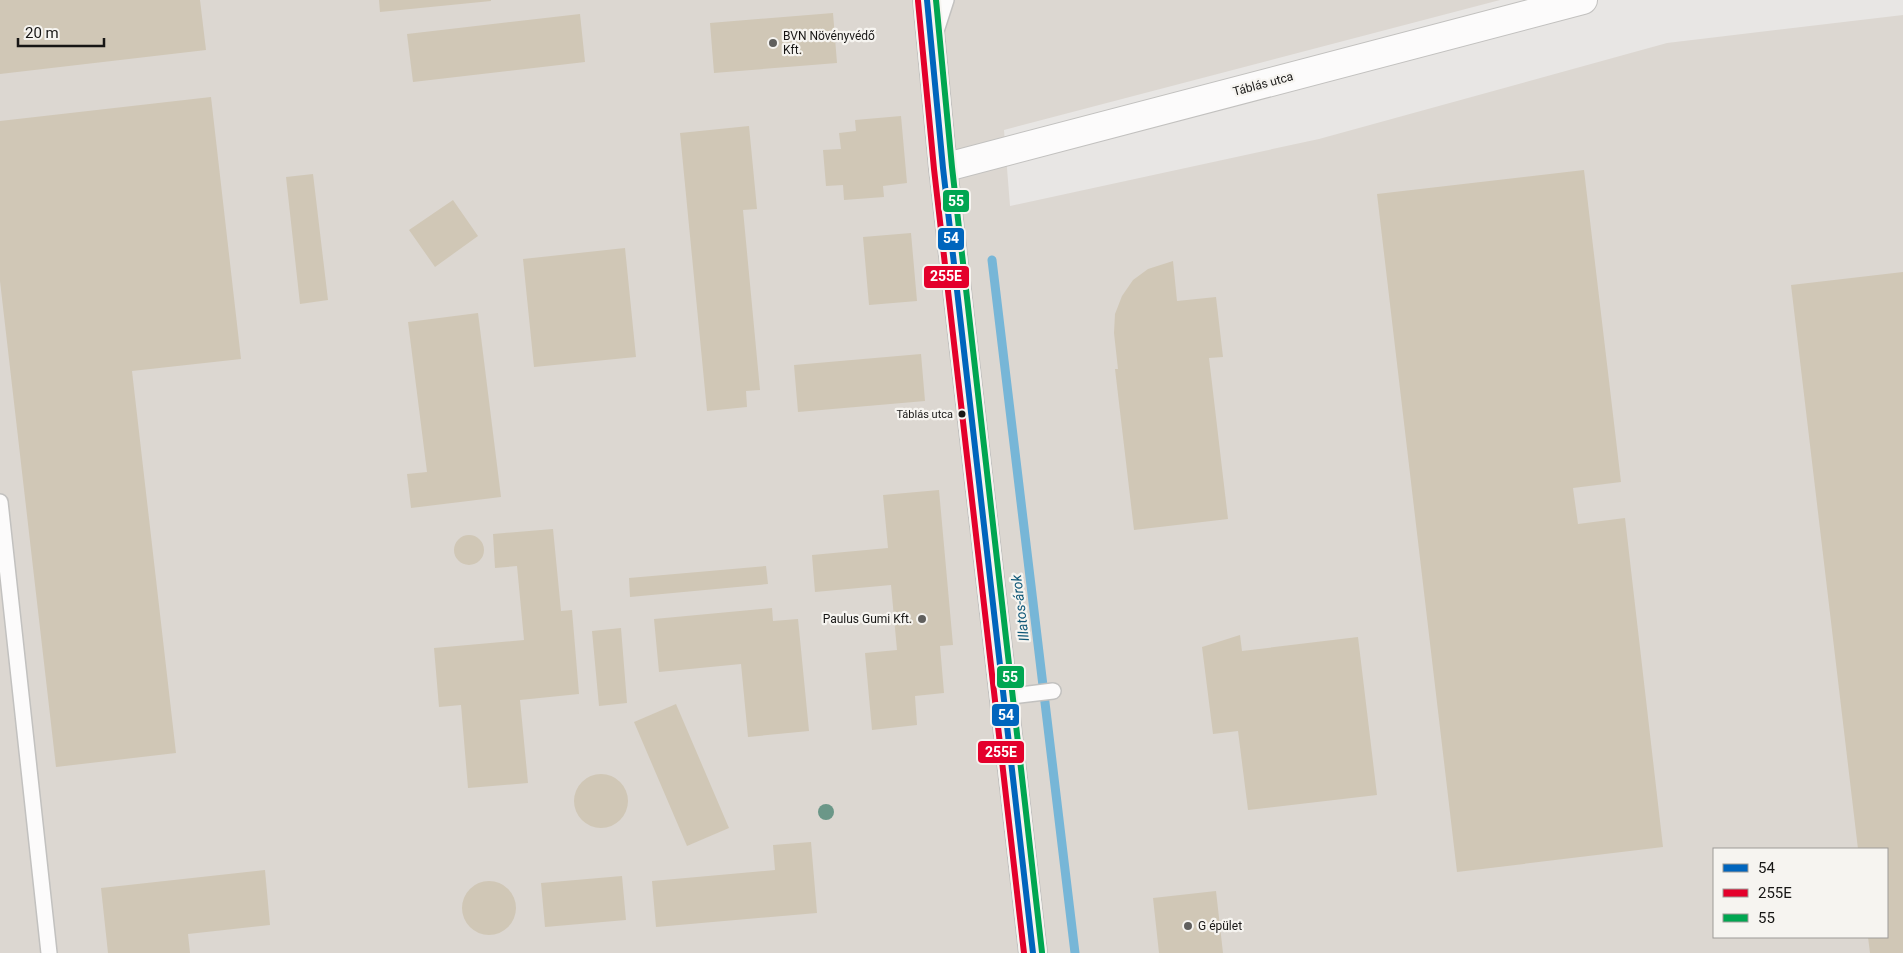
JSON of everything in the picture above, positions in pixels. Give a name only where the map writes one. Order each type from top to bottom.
[{"type":"street","points":[[927,0],[943,168],[1033,953]]},
{"type":"street","name":"Táblás utca","points":[[943,168],[1583,0]]},
{"type":"lane","points":[[932,47],[946,0]]},
{"type":"lane","points":[[0,502],[49,953]]},
{"type":"lane","points":[[1003,697],[1054,691]]},
{"type":"shaded area","points":[[0,0],[1500,0],[1004,130],[1010,206],[1319,139],[1667,43],[1903,15],[1903,953],[0,953]]},
{"type":"building","points":[[0,0],[200,0],[206,50],[0,74]]},
{"type":"building","points":[[379,0],[491,0],[491,1],[380,12]]},
{"type":"building","name":"BVN Növényvédő Kft.","points":[[833,13],[837,63],[714,73],[710,23]]},
{"type":"building","points":[[580,14],[585,62],[413,82],[407,34]]},
{"type":"building","points":[[211,97],[241,359],[132,371],[176,753],[56,767],[0,281],[0,121]]},
{"type":"building","points":[[901,116],[907,183],[883,186],[884,197],[844,200],[843,185],[826,186],[823,150],[841,149],[839,133],[856,131],[855,120]]},
{"type":"building","points":[[749,126],[757,209],[743,210],[760,390],[746,391],[747,407],[707,411],[680,133]]},
{"type":"building","points":[[1584,170],[1621,482],[1573,488],[1578,524],[1625,518],[1663,847],[1457,872],[1377,194]]},
{"type":"building","points":[[313,174],[328,300],[300,304],[286,177]]},
{"type":"building","points":[[453,200],[478,236],[435,267],[409,230]]},
{"type":"building","points":[[911,233],[917,301],[869,305],[863,237]]},
{"type":"building","points":[[625,248],[636,357],[534,367],[523,259]]},
{"type":"building","points":[[1173,261],[1177,301],[1216,297],[1223,357],[1209,358],[1228,519],[1134,530],[1115,369],[1118,369],[1114,333],[1115,314],[1122,296],[1133,280],[1148,269]]},
{"type":"building","points":[[1903,272],[1903,953],[1870,953],[1868,938],[1888,938],[1888,848],[1858,848],[1791,285]]},
{"type":"building","points":[[478,313],[501,497],[411,508],[407,474],[427,472],[408,322]]},
{"type":"building","points":[[921,354],[925,401],[798,412],[794,365]]},
{"type":"building","name":"Paulus Gumi Kft.","points":[[939,490],[953,645],[940,646],[944,693],[915,696],[917,725],[872,730],[865,653],[897,650],[891,585],[815,592],[812,555],[888,548],[883,495]]},
{"type":"building","points":[[553,529],[561,611],[572,610],[579,694],[520,700],[528,783],[468,788],[461,705],[439,707],[434,648],[524,640],[517,566],[495,568],[493,534]]},
{"type":"building","points":[[469,535],[475,536],[483,544],[483,556],[475,564],[469,565],[463,564],[455,556],[454,550],[455,544],[463,536]]},
{"type":"building","points":[[766,566],[768,584],[630,597],[629,578]]},
{"type":"building","points":[[772,608],[773,621],[798,619],[809,731],[748,737],[741,664],[659,672],[654,619]]},
{"type":"building","points":[[621,628],[627,703],[599,706],[592,631]]},
{"type":"building","points":[[1240,635],[1242,651],[1358,637],[1377,795],[1248,810],[1238,731],[1213,734],[1202,647]]},
{"type":"building","points":[[676,704],[729,828],[687,846],[634,722]]},
{"type":"building","points":[[596,774],[606,774],[616,778],[624,786],[628,801],[624,816],[616,824],[606,828],[596,828],[586,824],[578,816],[574,806],[574,796],[578,786],[586,778]]},
{"type":"building","points":[[811,842],[817,913],[656,927],[652,881],[775,870],[773,845]]},
{"type":"building","points":[[265,870],[270,925],[188,934],[190,953],[108,953],[101,888]]},
{"type":"building","points":[[622,876],[626,920],[545,927],[541,883]]},
{"type":"building","points":[[484,881],[494,881],[504,885],[512,893],[516,908],[512,923],[504,931],[494,935],[484,935],[474,931],[466,923],[462,913],[462,903],[466,893],[474,885]]},
{"type":"building","name":"G épület","points":[[1216,891],[1223,953],[1159,953],[1153,898]]},
{"type":"waterway","name":"Illatos-árok","points":[[992,260],[1075,953]]},
{"type":"transit line","name":"54","points":[[927,0],[943,168],[1033,953]]},
{"type":"transit line","name":"55","points":[[936,0],[952,167],[1042,952]]},
{"type":"transit line","name":"255E","points":[[918,1],[934,169],[1024,953]]},
{"type":"place","name":"BVN Növényvédő Kft.","points":[[773,43]]},
{"type":"place","name":"Táblás utca","points":[[962,414]]},
{"type":"place","name":"Paulus Gumi Kft.","points":[[922,619]]},
{"type":"place","name":"G épület","points":[[1188,926]]}]
